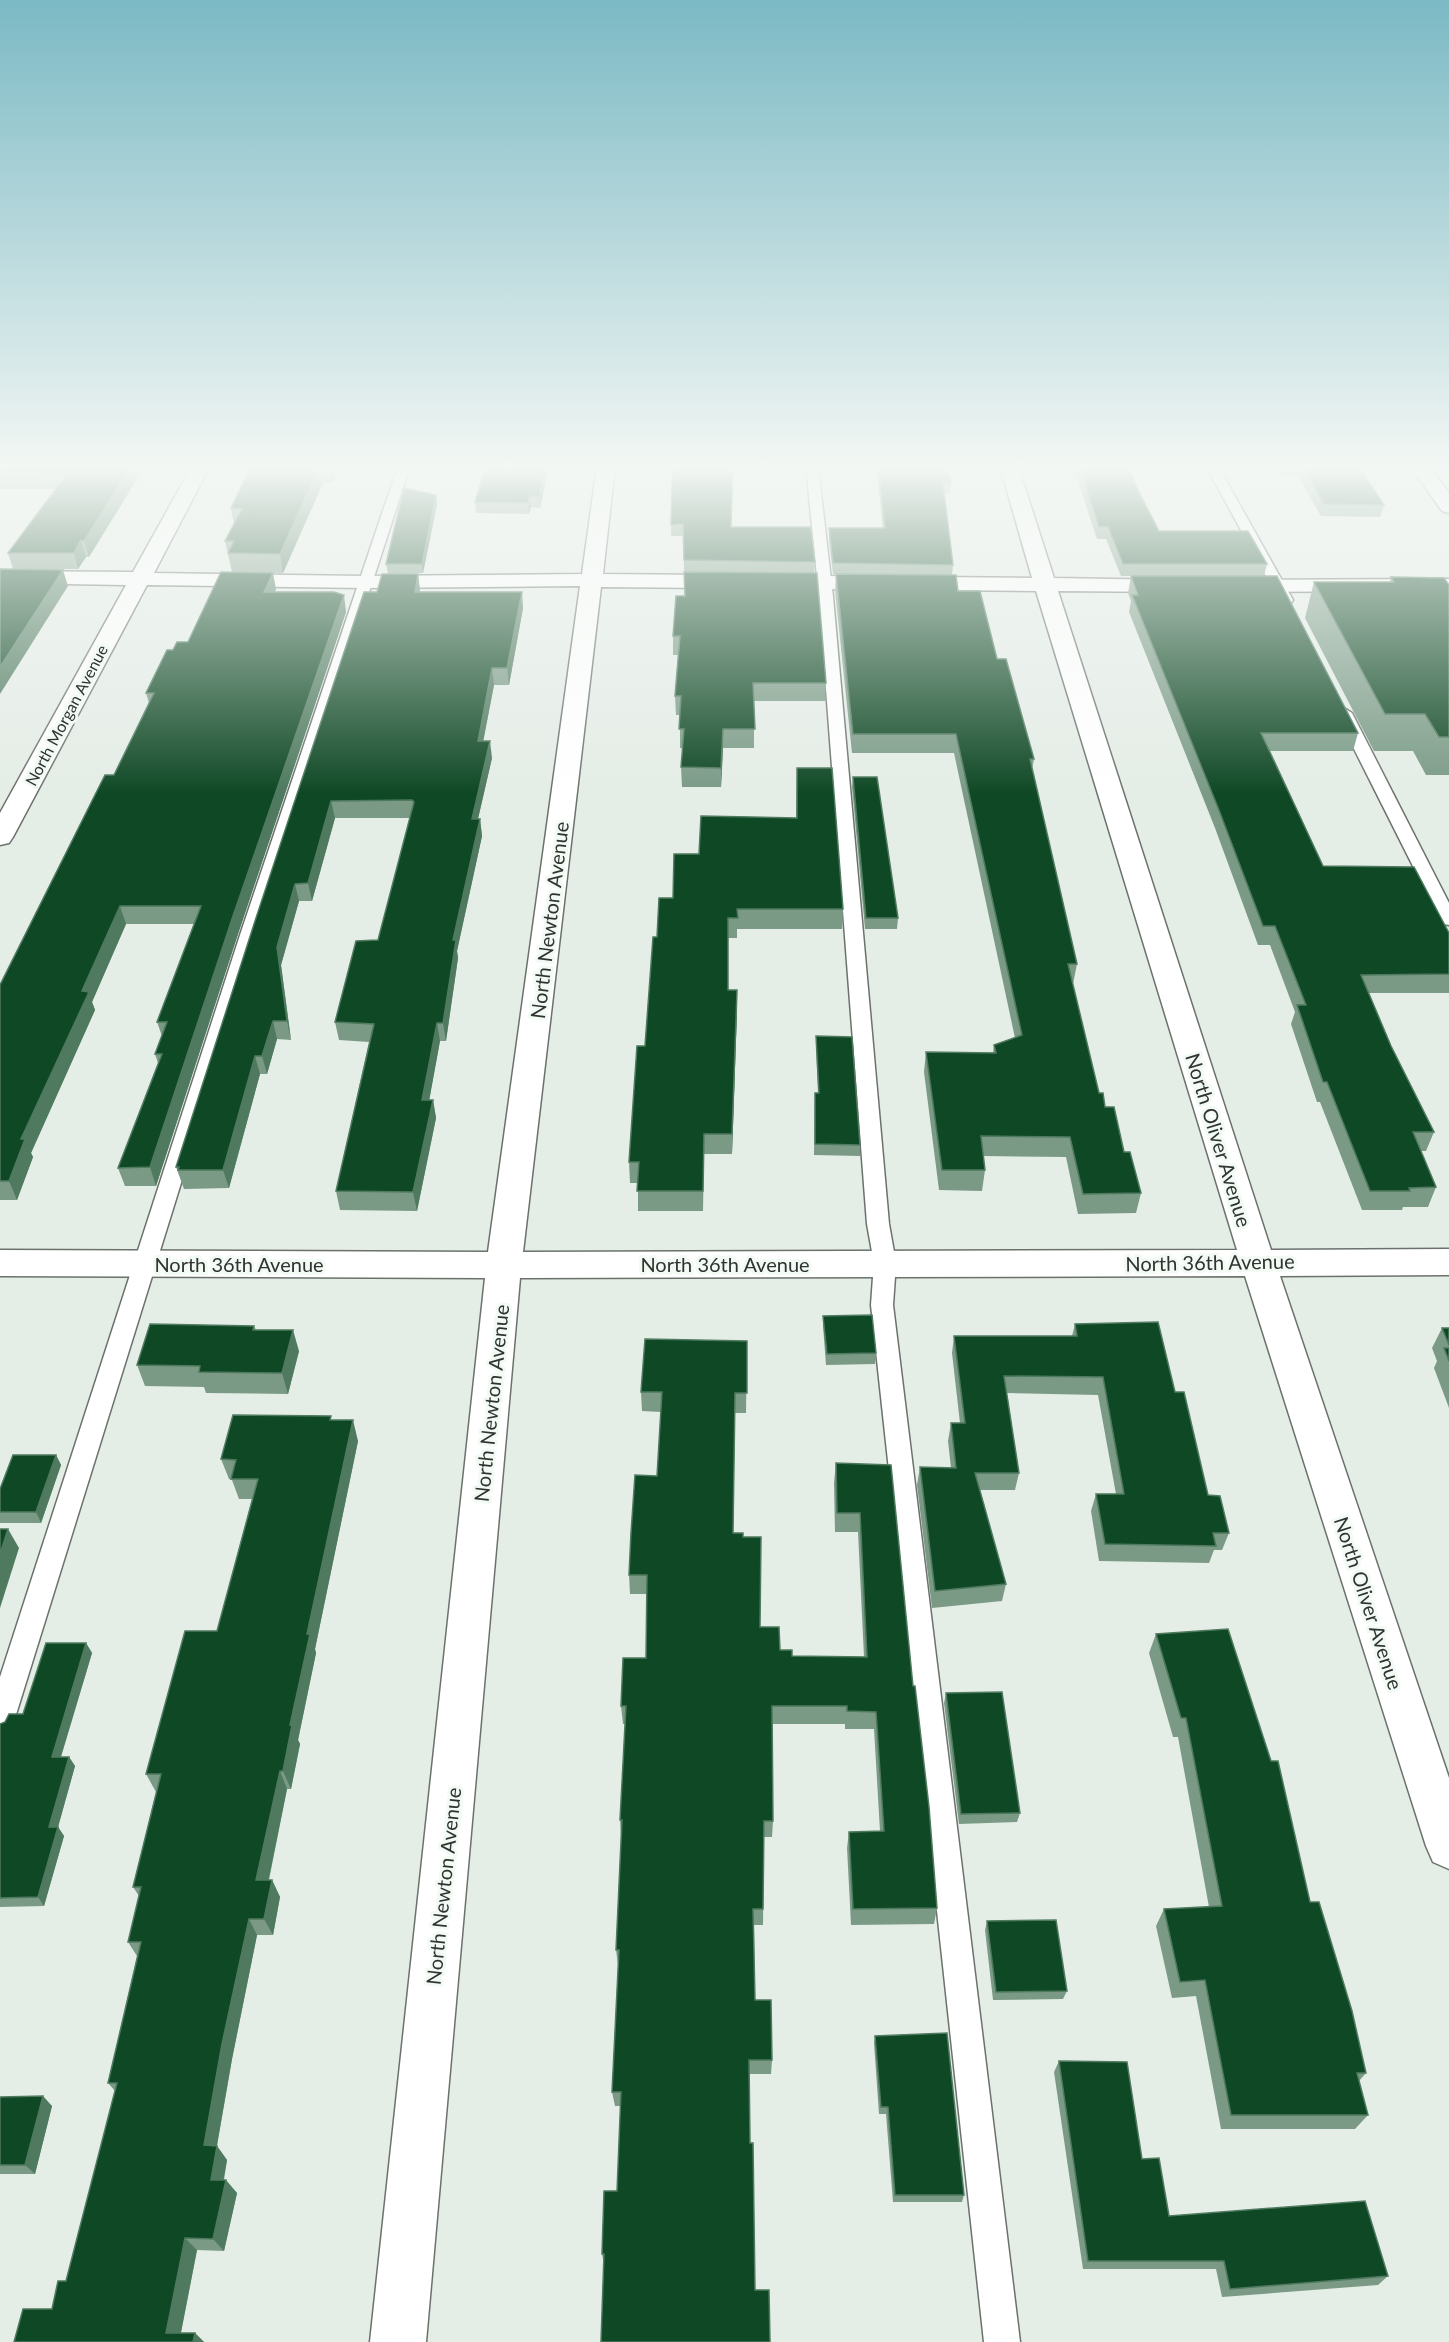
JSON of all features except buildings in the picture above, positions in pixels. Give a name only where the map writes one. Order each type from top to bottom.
[{"type":"street","name":"North Morgan Avenue","points":[[0,837],[141,575]]},
{"type":"street","name":"North Newton Avenue","points":[[399,2342],[504,1265],[593,575]]},
{"type":"street","name":"North Oliver Avenue","points":[[1041,575],[1258,1264],[1449,1846]]},
{"type":"street","points":[[0,578],[1195,586]]},
{"type":"street","points":[[1219,586],[1449,585]]},
{"type":"street","name":"North 36th Avenue","points":[[0,1263],[504,1265],[1449,1262]]},
{"type":"lane","points":[[0,1721],[144,1264],[367,575]]},
{"type":"lane","points":[[824,575],[877,1212],[885,1263],[882,1305],[1002,2342]]},
{"type":"lane","points":[[1272,575],[1292,612]]},
{"type":"lane","points":[[1335,697],[1449,920]]}]
